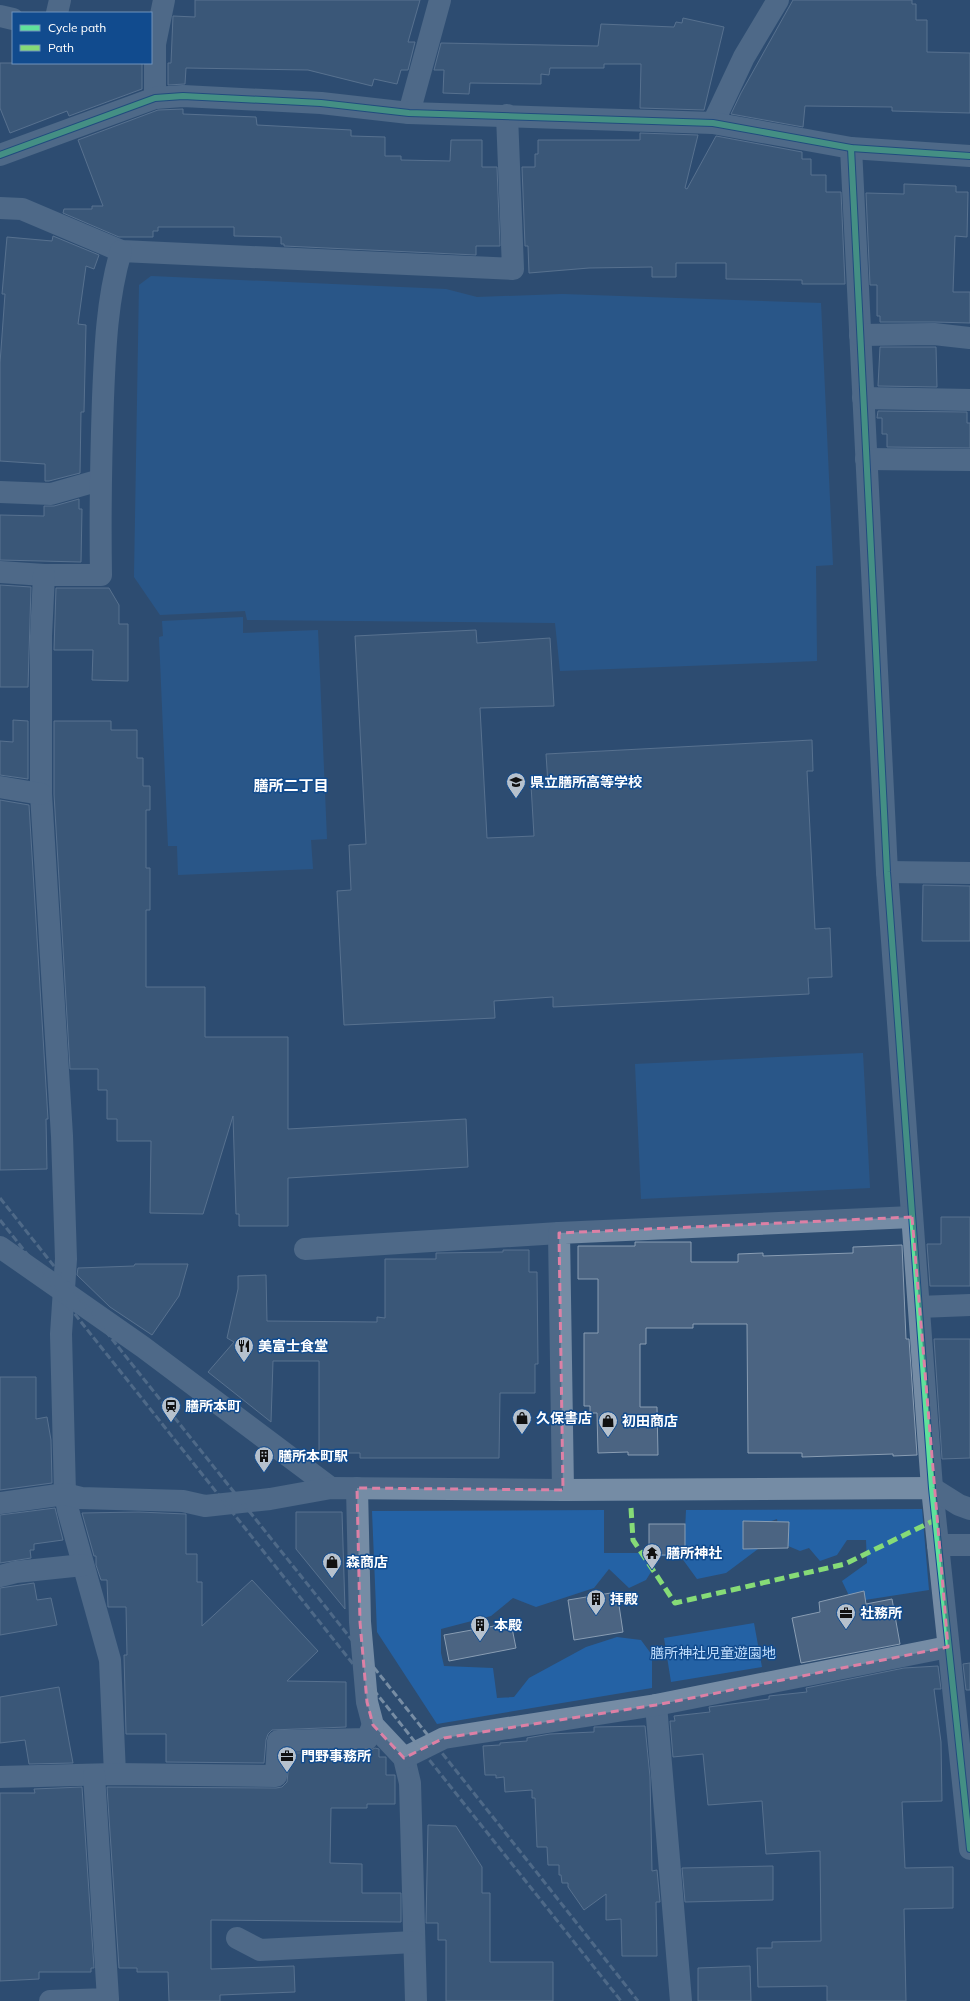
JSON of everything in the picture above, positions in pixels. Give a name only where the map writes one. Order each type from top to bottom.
[{"type":"street","points":[[57,12],[60,0]]},
{"type":"street","points":[[155,98],[153,44],[164,0]]},
{"type":"street","points":[[409,113],[440,0]]},
{"type":"street","points":[[713,123],[744,57],[778,0]]},
{"type":"street","points":[[0,16],[12,18]]},
{"type":"street","points":[[0,155],[155,98],[183,96],[321,102],[409,113],[507,115],[713,123],[851,148],[970,156]]},
{"type":"street","points":[[0,208],[22,209],[121,251],[513,270],[507,115]]},
{"type":"street","points":[[851,148],[887,872],[932,1488],[970,1848]]},
{"type":"street","points":[[0,572],[44,575],[101,575],[100,480],[105,353],[114,275],[121,251]]},
{"type":"street","points":[[860,335],[934,334],[970,338]]},
{"type":"street","points":[[863,398],[970,400]]},
{"type":"street","points":[[866,459],[970,460]]},
{"type":"street","points":[[0,492],[52,494],[100,480]]},
{"type":"street","points":[[44,575],[41,636],[41,794],[62,1136],[66,1258],[61,1334],[65,1494],[68,1510],[110,1660],[105,1774],[108,1999],[50,2001]]},
{"type":"street","points":[[0,787],[41,794]]},
{"type":"street","points":[[887,872],[970,873]]},
{"type":"street","points":[[305,1249],[558,1233],[912,1216]]},
{"type":"street","points":[[558,1233],[563,1490]]},
{"type":"street","points":[[0,1247],[143,1347],[331,1488]]},
{"type":"street","points":[[919,1307],[970,1306]]},
{"type":"street","points":[[0,1503],[65,1494],[82,1498],[184,1501],[205,1506],[270,1499],[331,1488],[563,1490],[932,1488],[970,1510]]},
{"type":"street","points":[[357,1488],[360,1622],[367,1702],[373,1726],[404,1758],[410,1783],[416,2001]]},
{"type":"street","points":[[938,1545],[970,1545]]},
{"type":"street","points":[[0,1576],[16,1572],[83,1565]]},
{"type":"street","points":[[404,1758],[444,1738],[656,1705],[948,1647]]},
{"type":"street","points":[[656,1705],[681,2001]]},
{"type":"street","points":[[0,1777],[105,1774],[276,1776],[278,1741],[367,1739],[373,1726]]},
{"type":"street","points":[[237,1938],[260,1950],[414,1942]]},
{"type":"highlighted area","points":[[912,1217],[948,1647],[656,1705],[444,1738],[404,1758],[373,1725],[367,1702],[360,1622],[357,1488],[563,1490],[559,1233]]},
{"type":"green space","points":[[151,276],[446,289],[477,297],[562,294],[821,303],[833,565],[816,566],[817,661],[560,671],[555,623],[247,620],[245,611],[160,615],[134,577],[139,285]]},
{"type":"green space","points":[[243,617],[243,633],[318,630],[327,839],[311,840],[313,869],[178,875],[177,846],[168,846],[159,637],[163,636],[162,621]]},
{"type":"green space","points":[[863,1053],[870,1188],[641,1199],[635,1064]]},
{"type":"green space","points":[[922,1509],[929,1590],[852,1602],[842,1581],[867,1563],[866,1540],[847,1540],[837,1555],[820,1561],[809,1548],[800,1551],[781,1543],[777,1519],[758,1526],[762,1546],[726,1573],[697,1579],[681,1557],[661,1556],[646,1580],[629,1588],[609,1569],[594,1588],[536,1607],[513,1598],[491,1616],[441,1629],[441,1653],[444,1666],[493,1668],[497,1698],[514,1697],[529,1678],[586,1647],[617,1637],[641,1640],[652,1655],[652,1688],[437,1724],[377,1632],[372,1511],[604,1510],[604,1553],[684,1553],[686,1510]]},
{"type":"green space","name":"膳所神社児童遊園地","points":[[754,1623],[762,1667],[671,1682],[664,1638]]},
{"type":"building","points":[[195,0],[420,0],[408,42],[415,42],[408,70],[401,70],[397,84],[374,79],[372,86],[308,70],[186,68],[185,84],[168,85],[168,63],[171,63],[173,16],[195,17]]},
{"type":"building","points":[[793,0],[912,0],[912,4],[916,4],[916,20],[927,20],[927,52],[970,53],[970,113],[892,111],[892,107],[805,106],[803,127],[731,114],[741,93]]},
{"type":"building","points":[[683,18],[724,27],[704,110],[640,108],[641,64],[604,64],[604,68],[550,68],[549,75],[541,74],[541,84],[470,83],[469,94],[443,93],[444,70],[434,70],[441,43],[598,46],[601,24],[674,27],[676,22],[682,23]]},
{"type":"building","points":[[0,63],[142,64],[142,89],[69,116],[67,111],[10,133],[0,108]]},
{"type":"building","points":[[183,109],[183,114],[256,117],[257,125],[351,130],[351,136],[385,137],[385,156],[401,156],[401,160],[450,161],[451,140],[482,140],[482,167],[497,167],[500,246],[476,246],[476,255],[284,246],[284,244],[281,244],[281,237],[234,236],[234,227],[158,227],[158,231],[153,231],[153,237],[119,237],[63,213],[64,209],[92,209],[92,206],[103,206],[78,140],[158,110]]},
{"type":"building","points":[[640,133],[698,135],[685,188],[687,189],[716,136],[802,152],[802,159],[811,159],[811,175],[826,175],[826,192],[841,192],[845,284],[802,284],[802,280],[726,279],[726,263],[676,263],[676,277],[652,277],[652,267],[589,268],[529,273],[528,246],[525,246],[522,167],[535,167],[535,154],[538,154],[538,140],[640,140]]},
{"type":"building","points":[[904,184],[956,186],[956,192],[968,192],[967,237],[955,236],[953,292],[970,292],[970,323],[880,322],[880,316],[877,316],[877,285],[870,285],[866,193],[904,194]]},
{"type":"building","points":[[53,236],[99,255],[94,269],[86,266],[78,324],[86,325],[84,412],[81,412],[80,473],[45,481],[45,464],[0,461],[0,363],[5,294],[2,294],[7,237],[52,241]]},
{"type":"building","points":[[880,347],[936,347],[937,387],[878,386]]},
{"type":"building","points":[[878,411],[967,412],[967,423],[970,423],[970,448],[887,447],[887,434],[882,434],[882,418],[877,418]]},
{"type":"building","points":[[79,499],[79,509],[82,509],[81,562],[0,560],[0,515],[44,516],[44,506],[54,506]]},
{"type":"building","points":[[0,585],[31,587],[28,687],[0,687]]},
{"type":"building","points":[[56,588],[109,588],[119,605],[119,624],[128,624],[128,681],[92,680],[93,650],[54,650]]},
{"type":"building","points":[[476,630],[477,643],[550,638],[554,706],[480,708],[487,838],[534,836],[531,785],[548,784],[546,754],[812,740],[813,771],[807,771],[815,929],[830,928],[832,977],[808,978],[809,994],[553,1007],[553,997],[494,1001],[495,1018],[344,1025],[337,891],[351,890],[349,845],[366,844],[355,636]]},
{"type":"building","points":[[13,720],[28,721],[28,779],[0,775],[0,741],[13,742]]},
{"type":"building","points":[[54,721],[111,721],[111,730],[137,730],[137,758],[143,758],[143,786],[150,786],[150,810],[146,810],[146,868],[150,868],[150,910],[146,910],[146,987],[205,987],[205,1037],[288,1037],[288,1129],[466,1119],[468,1167],[288,1178],[288,1226],[239,1226],[239,1214],[236,1214],[233,1116],[203,1214],[150,1213],[151,1141],[117,1141],[117,1119],[107,1119],[107,1090],[98,1090],[98,1069],[70,1069],[54,794]]},
{"type":"building","points":[[0,800],[29,805],[48,1119],[46,1119],[47,1169],[0,1170]]},
{"type":"building","points":[[923,885],[970,886],[970,941],[922,941]]},
{"type":"building","points":[[941,1217],[970,1217],[970,1286],[930,1286],[927,1244],[941,1244]]},
{"type":"building","points":[[635,1242],[691,1242],[691,1262],[738,1262],[738,1254],[763,1253],[763,1256],[853,1253],[853,1247],[902,1245],[906,1339],[909,1339],[917,1455],[893,1456],[893,1454],[802,1457],[802,1453],[748,1453],[747,1324],[693,1324],[693,1328],[646,1328],[646,1344],[640,1344],[640,1407],[657,1407],[658,1455],[628,1455],[628,1452],[598,1453],[597,1413],[590,1413],[590,1406],[584,1406],[584,1333],[598,1333],[598,1279],[578,1279],[578,1246],[635,1246]]},
{"type":"building","points":[[503,1250],[529,1250],[529,1272],[537,1272],[538,1364],[535,1364],[535,1393],[500,1393],[499,1458],[360,1458],[360,1453],[319,1453],[319,1361],[273,1361],[271,1422],[208,1372],[234,1342],[227,1338],[238,1289],[238,1276],[266,1275],[267,1321],[377,1322],[377,1317],[385,1318],[385,1259],[436,1259],[436,1253],[503,1252]]},
{"type":"building","points":[[135,1264],[188,1264],[179,1296],[152,1335],[110,1307],[77,1275],[78,1268],[134,1266]]},
{"type":"building","points":[[934,1339],[970,1339],[970,1458],[942,1459]]},
{"type":"building","points":[[0,1377],[36,1377],[36,1419],[47,1417],[51,1440],[52,1483],[0,1490]]},
{"type":"building","points":[[55,1508],[63,1540],[34,1544],[34,1550],[30,1550],[31,1558],[0,1563],[0,1515]]},
{"type":"building","points":[[139,1512],[186,1514],[186,1554],[197,1554],[197,1582],[202,1582],[202,1626],[252,1580],[318,1651],[287,1681],[346,1682],[346,1727],[272,1730],[268,1734],[266,1740],[264,1763],[166,1762],[166,1734],[126,1734],[124,1655],[127,1655],[126,1607],[108,1607],[107,1580],[101,1580],[96,1565],[96,1556],[94,1556],[82,1513]]},
{"type":"building","name":"森商店","points":[[296,1512],[342,1512],[345,1609],[296,1549]]},
{"type":"building","points":[[743,1521],[789,1522],[788,1548],[743,1549]]},
{"type":"building","points":[[649,1524],[685,1524],[685,1555],[649,1555]]},
{"type":"building","points":[[34,1583],[37,1600],[51,1598],[57,1625],[0,1635],[0,1588]]},
{"type":"building","name":"社務所","points":[[864,1591],[866,1604],[892,1599],[900,1644],[801,1663],[792,1618],[820,1612],[819,1602]]},
{"type":"building","name":"拝殿","points":[[617,1592],[623,1632],[574,1640],[568,1600]]},
{"type":"building","name":"本殿","points":[[511,1623],[516,1648],[449,1661],[444,1635]]},
{"type":"building","points":[[970,1663],[970,1690],[966,1690],[963,1664]]},
{"type":"building","points":[[938,1666],[941,1689],[934,1689],[941,1742],[942,1801],[902,1802],[905,1868],[953,1867],[953,1908],[904,1909],[906,2001],[827,2001],[827,1986],[758,1987],[757,1948],[772,1948],[772,1942],[821,1941],[820,1851],[766,1854],[762,1801],[708,1805],[703,1754],[673,1757],[670,1721],[675,1721],[674,1716],[710,1712],[709,1707],[769,1699],[769,1696],[807,1692],[806,1688],[904,1668]]},
{"type":"building","points":[[59,1687],[73,1763],[29,1764],[25,1740],[0,1743],[0,1697]]},
{"type":"building","points":[[645,1726],[650,1777],[652,1871],[657,1870],[660,1902],[656,1902],[657,1956],[622,1956],[621,1919],[606,1920],[606,1894],[584,1910],[568,1887],[568,1883],[562,1883],[561,1875],[559,1875],[559,1865],[548,1865],[547,1847],[537,1847],[535,1798],[532,1798],[532,1790],[505,1792],[504,1777],[496,1778],[496,1775],[485,1775],[483,1746],[527,1741],[527,1738],[550,1734],[594,1732],[594,1727]]},
{"type":"building","points":[[375,1748],[379,1749],[379,1757],[386,1757],[386,1775],[395,1775],[395,1804],[367,1804],[367,1808],[331,1808],[330,1863],[362,1864],[362,1893],[401,1893],[401,1922],[211,1920],[211,1969],[294,1966],[295,1992],[220,1995],[220,2001],[169,2001],[168,1972],[137,1972],[137,1968],[119,1968],[107,1787],[276,1788],[282,1787],[287,1782],[290,1753],[367,1752]]},
{"type":"building","points":[[82,1787],[94,1968],[91,1968],[91,1972],[39,1972],[39,1979],[0,1981],[0,1793],[35,1793],[34,1789]]},
{"type":"building","points":[[428,1825],[456,1826],[482,1867],[482,1893],[490,1893],[490,1962],[553,1962],[553,2001],[446,2001],[446,1940],[438,1940],[438,1923],[426,1923]]},
{"type":"building","points":[[773,1866],[773,1900],[685,1902],[682,1868]]},
{"type":"building","points":[[750,1966],[751,2001],[698,2001],[698,1968]]},
{"type":"railway","points":[[0,1198],[638,2001]]},
{"type":"railway","points":[[0,1220],[621,2001]]},
{"type":"marked path","points":[[631,1508],[633,1540],[675,1603],[845,1564],[935,1520]]},
{"type":"cycle path","points":[[0,155],[155,98],[183,96],[321,103],[409,113],[713,123],[851,148],[970,156]]},
{"type":"cycle path","points":[[851,148],[887,872],[932,1488],[970,1849]]},
{"type":"place","name":"県立膳所高等学校","points":[[516,799]]},
{"type":"place","name":"美富士食堂","points":[[244,1363]]},
{"type":"place","name":"膳所本町","points":[[171,1423]]},
{"type":"place","name":"久保書店","points":[[522,1435]]},
{"type":"place","name":"初田商店","points":[[608,1438]]},
{"type":"place","name":"膳所本町駅","points":[[264,1473]]},
{"type":"place","name":"膳所神社","points":[[652,1570]]},
{"type":"place","name":"森商店","points":[[332,1579]]},
{"type":"place","name":"拝殿","points":[[596,1616]]},
{"type":"place","name":"社務所","points":[[846,1630]]},
{"type":"place","name":"本殿","points":[[480,1642]]},
{"type":"place","name":"門野事務所","points":[[287,1773]]},
{"type":"district","name":"膳所二丁目","points":[[291,786]]}]
